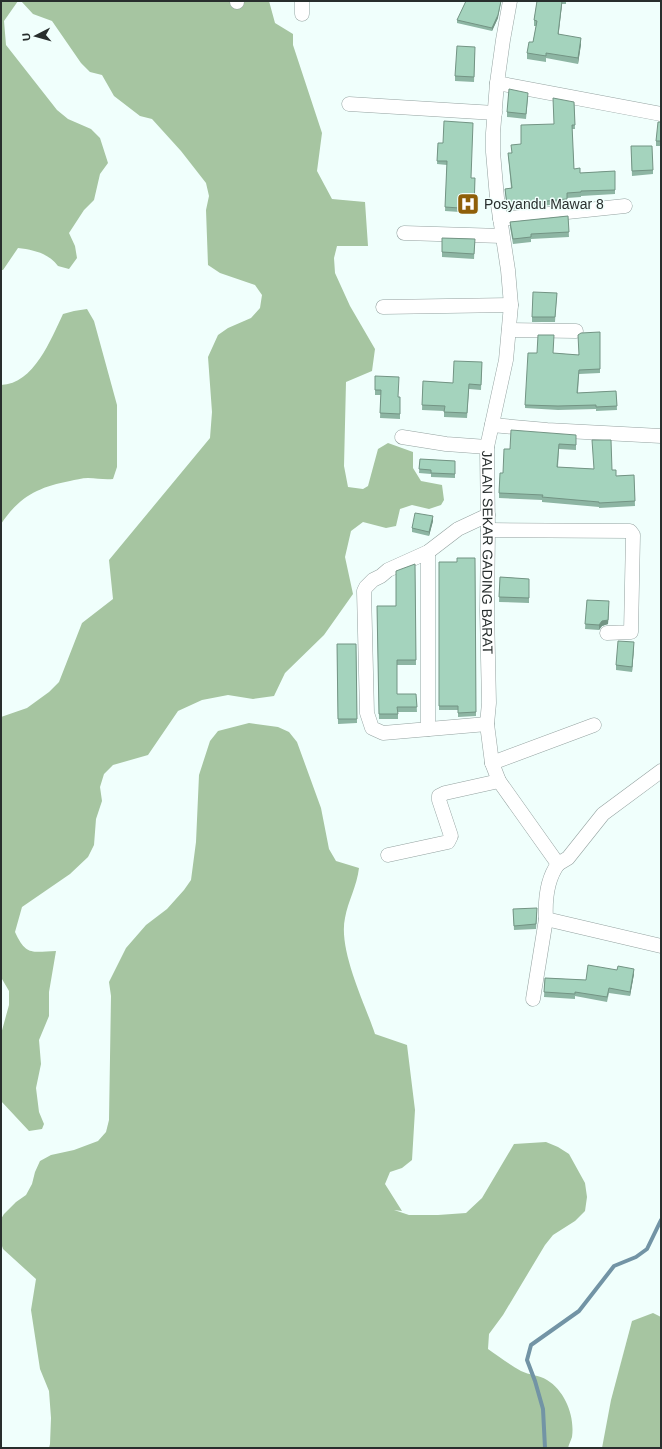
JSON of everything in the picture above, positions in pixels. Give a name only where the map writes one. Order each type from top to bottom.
[{"type":"street","name":"JALAN SEKAR GADING BARAT","points":[[510,1],[497,83],[493,152],[511,305],[506,360],[487,447],[487,611],[489,703],[487,724],[492,762],[498,780],[558,864]]},
{"type":"street","points":[[497,83],[661,114]]},
{"type":"street","points":[[349,104],[495,113]]},
{"type":"street","points":[[500,219],[625,206]]},
{"type":"street","points":[[404,233],[502,236]]},
{"type":"street","points":[[383,307],[511,305]]},
{"type":"street","points":[[509,330],[576,331]]},
{"type":"street","points":[[492,424],[547,430],[661,436]]},
{"type":"street","points":[[402,437],[446,444],[487,447]]},
{"type":"street","points":[[487,724],[383,733],[372,728],[367,714],[364,591],[370,582],[388,570],[428,552],[458,530],[488,515]]},
{"type":"street","points":[[488,530],[630,531],[633,535],[631,632],[607,633]]},
{"type":"street","points":[[428,552],[428,729]]},
{"type":"street","points":[[492,762],[594,725]]},
{"type":"street","points":[[533,999],[546,919],[548,885],[554,869],[558,864],[568,858],[603,814],[661,771]]},
{"type":"street","points":[[388,855],[448,842],[451,836],[439,796],[445,793],[498,780]]},
{"type":"street","points":[[546,919],[661,946]]},
{"type":"green space","points":[[1,1],[18,1],[4,21],[6,45],[57,110],[68,119],[91,129],[100,138],[108,163],[100,174],[94,200],[84,210],[69,233],[75,246],[77,258],[69,269],[58,266],[45,255],[18,248],[3,270],[1,270]]},
{"type":"green space","points":[[21,1],[269,1],[275,23],[293,34],[293,45],[322,133],[317,171],[332,199],[365,202],[368,246],[337,246],[334,258],[335,273],[350,306],[375,349],[372,371],[346,382],[344,466],[348,487],[363,489],[368,486],[378,449],[388,443],[413,452],[413,468],[421,481],[442,485],[444,500],[441,505],[429,509],[412,505],[400,509],[396,526],[386,528],[363,522],[351,531],[345,557],[353,594],[324,635],[285,673],[274,696],[253,699],[228,695],[202,700],[178,711],[148,755],[113,765],[104,774],[100,787],[102,801],[96,819],[94,845],[88,857],[70,874],[22,907],[15,932],[26,949],[35,952],[56,951],[49,992],[49,1016],[39,1040],[41,1064],[36,1088],[39,1112],[44,1124],[42,1129],[29,1131],[1,1101],[1,1034],[9,1005],[9,991],[1,979],[1,717],[27,708],[49,692],[59,682],[82,623],[113,599],[109,560],[210,438],[212,412],[208,357],[218,335],[228,328],[251,318],[260,308],[262,295],[255,285],[220,273],[208,265],[206,210],[209,196],[206,183],[181,151],[152,119],[140,116],[114,96],[102,75],[90,72],[81,63],[52,21],[33,14]]},
{"type":"green space","points":[[87,309],[94,321],[117,405],[117,467],[113,479],[83,478],[48,486],[22,500],[1,524],[1,385],[13,383],[32,369],[47,347],[63,314]]},
{"type":"green space","points":[[249,723],[278,727],[289,732],[297,742],[321,808],[329,849],[336,861],[359,868],[345,918],[345,945],[359,993],[375,1034],[407,1045],[415,1110],[412,1160],[402,1168],[390,1172],[385,1184],[402,1211],[394,1210],[409,1215],[466,1213],[482,1198],[514,1144],[546,1142],[558,1147],[569,1154],[585,1183],[587,1197],[585,1211],[575,1221],[553,1235],[545,1245],[503,1315],[489,1334],[488,1349],[521,1371],[547,1380],[564,1397],[570,1413],[573,1429],[568,1448],[49,1448],[51,1418],[49,1391],[40,1369],[31,1310],[36,1279],[3,1249],[1,1243],[1,1219],[16,1202],[26,1195],[32,1184],[40,1161],[51,1155],[74,1150],[98,1141],[106,1132],[109,1120],[111,996],[109,982],[126,948],[146,925],[167,909],[191,880],[196,842],[199,775],[210,741],[218,731]]},
{"type":"green space","points":[[653,1313],[661,1317],[661,1448],[602,1448],[611,1400],[632,1321]]},
{"type":"building","points":[[466,1],[501,1],[498,15],[492,28],[457,20]]},
{"type":"building","points":[[537,1],[562,1],[558,34],[581,38],[578,58],[546,53],[546,56],[527,53],[529,42],[533,42],[537,21],[534,20]]},
{"type":"building","points":[[457,46],[475,47],[474,77],[455,76]]},
{"type":"building","points":[[509,89],[528,93],[526,114],[507,112]]},
{"type":"building","points":[[553,98],[574,102],[575,125],[572,125],[574,169],[580,168],[580,173],[615,171],[615,190],[581,191],[567,193],[567,199],[507,205],[505,189],[512,188],[508,153],[512,153],[511,145],[521,144],[521,125],[554,124]]},
{"type":"building","points":[[444,121],[473,123],[471,178],[475,178],[474,209],[445,207],[447,161],[437,161],[438,143],[443,143]]},
{"type":"building","points":[[658,122],[661,122],[661,141],[656,141]]},
{"type":"building","points":[[631,146],[652,146],[653,170],[632,171]]},
{"type":"building","points":[[568,216],[569,232],[531,234],[531,237],[513,239],[510,222]]},
{"type":"building","points":[[442,238],[475,239],[474,254],[442,252]]},
{"type":"building","points":[[533,292],[557,293],[555,317],[532,317]]},
{"type":"building","points":[[600,332],[600,369],[579,370],[577,393],[616,391],[617,406],[596,407],[596,405],[525,405],[528,353],[537,353],[538,335],[554,335],[553,353],[579,355],[578,335],[581,333]]},
{"type":"building","points":[[454,361],[482,362],[481,385],[469,384],[467,413],[444,412],[445,406],[422,405],[423,381],[453,383]]},
{"type":"building","points":[[375,376],[399,377],[398,397],[400,397],[400,414],[380,413],[381,390],[375,390]]},
{"type":"building","points":[[511,430],[576,435],[576,445],[559,444],[557,467],[594,469],[592,440],[611,440],[612,470],[616,470],[616,476],[634,475],[635,501],[599,503],[542,497],[543,495],[499,493],[500,473],[503,473],[504,449],[510,449]]},
{"type":"building","points":[[420,459],[455,461],[455,474],[431,473],[431,470],[419,469]]},
{"type":"building","points":[[415,513],[433,516],[429,532],[412,528]]},
{"type":"building","points":[[457,558],[475,558],[476,712],[458,713],[458,706],[439,706],[439,562],[457,562]]},
{"type":"building","points":[[415,564],[416,660],[397,660],[397,694],[416,694],[417,707],[397,707],[398,714],[379,714],[377,606],[396,606],[396,571]]},
{"type":"building","points":[[500,577],[529,579],[529,598],[499,597]]},
{"type":"building","points":[[587,600],[609,601],[608,620],[602,621],[599,625],[585,624]]},
{"type":"building","points":[[618,641],[634,642],[632,667],[616,665]]},
{"type":"building","points":[[337,644],[356,644],[357,719],[338,719]]},
{"type":"building","points":[[537,908],[536,924],[514,926],[513,909]]},
{"type":"building","points":[[588,965],[617,970],[618,966],[634,969],[630,992],[609,988],[607,997],[575,992],[575,994],[544,992],[545,978],[586,980]]},
{"type":"waterway","points":[[545,1448],[543,1409],[527,1360],[531,1345],[579,1311],[614,1266],[636,1257],[647,1249],[661,1220]]},
{"type":"place","name":"Posyandu Mawar 8","points":[[468,204]]}]
